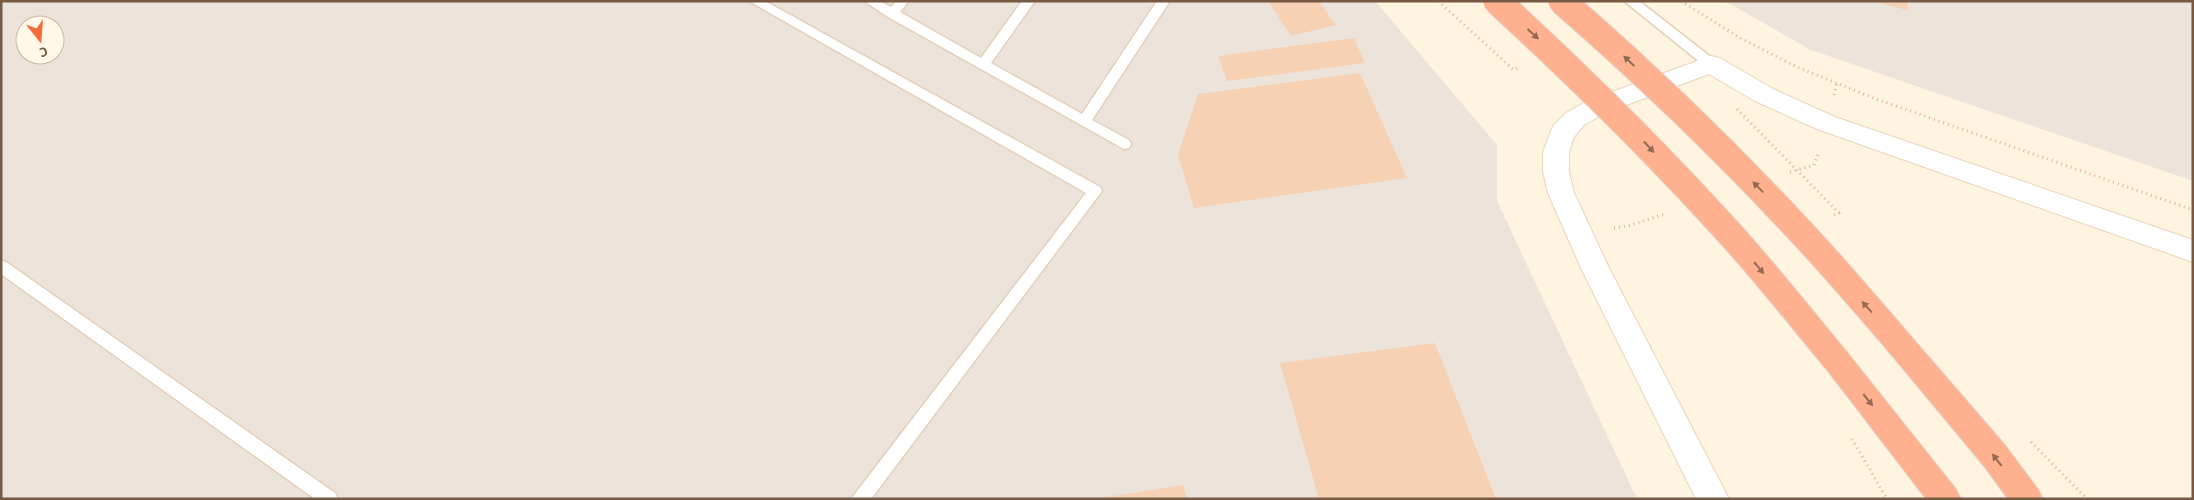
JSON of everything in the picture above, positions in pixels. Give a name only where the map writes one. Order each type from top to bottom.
[{"type":"highway","points":[[1497,1],[1561,59],[1646,143],[1734,238],[1837,362],[1945,499]]},
{"type":"highway","points":[[1562,1],[1697,124],[1790,220],[1900,343],[1994,456],[2027,499]]},
{"type":"street","points":[[1713,499],[1595,268],[1561,193],[1556,172],[1556,152],[1562,133],[1575,119],[1596,107],[1711,64],[1764,95],[1826,123],[2193,251]]},
{"type":"lane","points":[[755,1],[1095,191],[860,499]]},
{"type":"lane","points":[[870,1],[1124,144]]},
{"type":"lane","points":[[892,14],[903,1]]},
{"type":"lane","points":[[983,65],[1029,1]]},
{"type":"lane","points":[[1084,121],[1164,1]]},
{"type":"lane","points":[[1630,1],[1711,64]]},
{"type":"lane","points":[[1,266],[329,499]]},
{"type":"path","points":[[1438,1],[1514,70]]},
{"type":"path","points":[[1680,1],[1750,43],[1797,67],[1837,84],[2193,210]]},
{"type":"path","points":[[1786,174],[1814,164],[1823,143],[1826,123],[1837,84]]},
{"type":"path","points":[[1737,109],[1839,213],[1830,216]]},
{"type":"path","points":[[1579,232],[1628,226],[1674,210]]},
{"type":"path","points":[[1848,432],[1887,499]]},
{"type":"shaded area","points":[[1,1],[1375,1],[1497,145],[1497,201],[1637,499],[1,499]]},
{"type":"shaded area","points":[[1725,1],[2193,1],[2193,181],[1811,50]]},
{"type":"building","points":[[1268,1],[1319,1],[1336,25],[1291,36]]},
{"type":"building","points":[[1908,1],[1907,10],[1876,2]]},
{"type":"building","points":[[1354,38],[1365,63],[1227,81],[1218,56]]},
{"type":"building","points":[[1360,73],[1407,178],[1194,208],[1178,155],[1198,94]]},
{"type":"building","points":[[1435,343],[1496,499],[1319,499],[1280,363]]},
{"type":"building","points":[[1183,485],[1187,499],[1101,499],[1101,498]]}]
